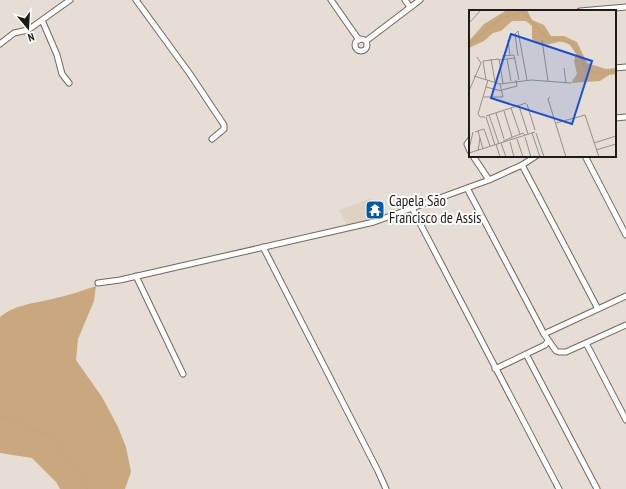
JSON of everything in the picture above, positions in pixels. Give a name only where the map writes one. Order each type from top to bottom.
[{"type":"street","points":[[0,44],[12,34],[26,31],[70,0]]},
{"type":"street","points":[[136,0],[190,74],[224,124],[224,129],[212,139]]},
{"type":"street","points":[[331,0],[359,40],[366,41],[420,0]]},
{"type":"street","points":[[405,0],[410,7]]},
{"type":"street","points":[[592,10],[626,7]]},
{"type":"street","points":[[42,20],[57,55],[62,74],[69,83]]},
{"type":"street","points":[[359,40],[355,45],[359,51],[363,51],[367,48],[366,41]]},
{"type":"street","points":[[616,68],[626,67]]},
{"type":"street","points":[[616,118],[626,117]]},
{"type":"street","points":[[474,157],[489,180]]},
{"type":"street","points":[[98,283],[106,283],[374,222],[489,180],[522,165],[534,157]]},
{"type":"street","points":[[586,157],[626,235]]},
{"type":"street","points":[[522,165],[598,309]]},
{"type":"street","points":[[467,188],[544,334],[555,350],[559,352],[566,352],[626,325]]},
{"type":"street","points":[[412,208],[559,489]]},
{"type":"street","points":[[264,247],[386,489]]},
{"type":"street","points":[[136,276],[183,374]]},
{"type":"street","points":[[544,334],[626,296]]},
{"type":"street","points":[[495,369],[545,345],[548,341]]},
{"type":"street","points":[[586,343],[626,420]]},
{"type":"street","points":[[526,354],[597,489]]},
{"type":"shaded area","points":[[371,198],[381,218],[348,227],[339,210]]},
{"type":"shaded area","points":[[96,286],[94,301],[78,339],[76,360],[102,397],[118,427],[126,447],[131,472],[125,489],[60,489],[56,482],[32,458],[0,453],[0,317],[13,309],[27,304],[49,300]]},
{"type":"waterway","points":[[0,416],[50,436],[78,472],[88,489]]},
{"type":"place","name":"Capela São Francisco de Assis","points":[[375,210]]}]
